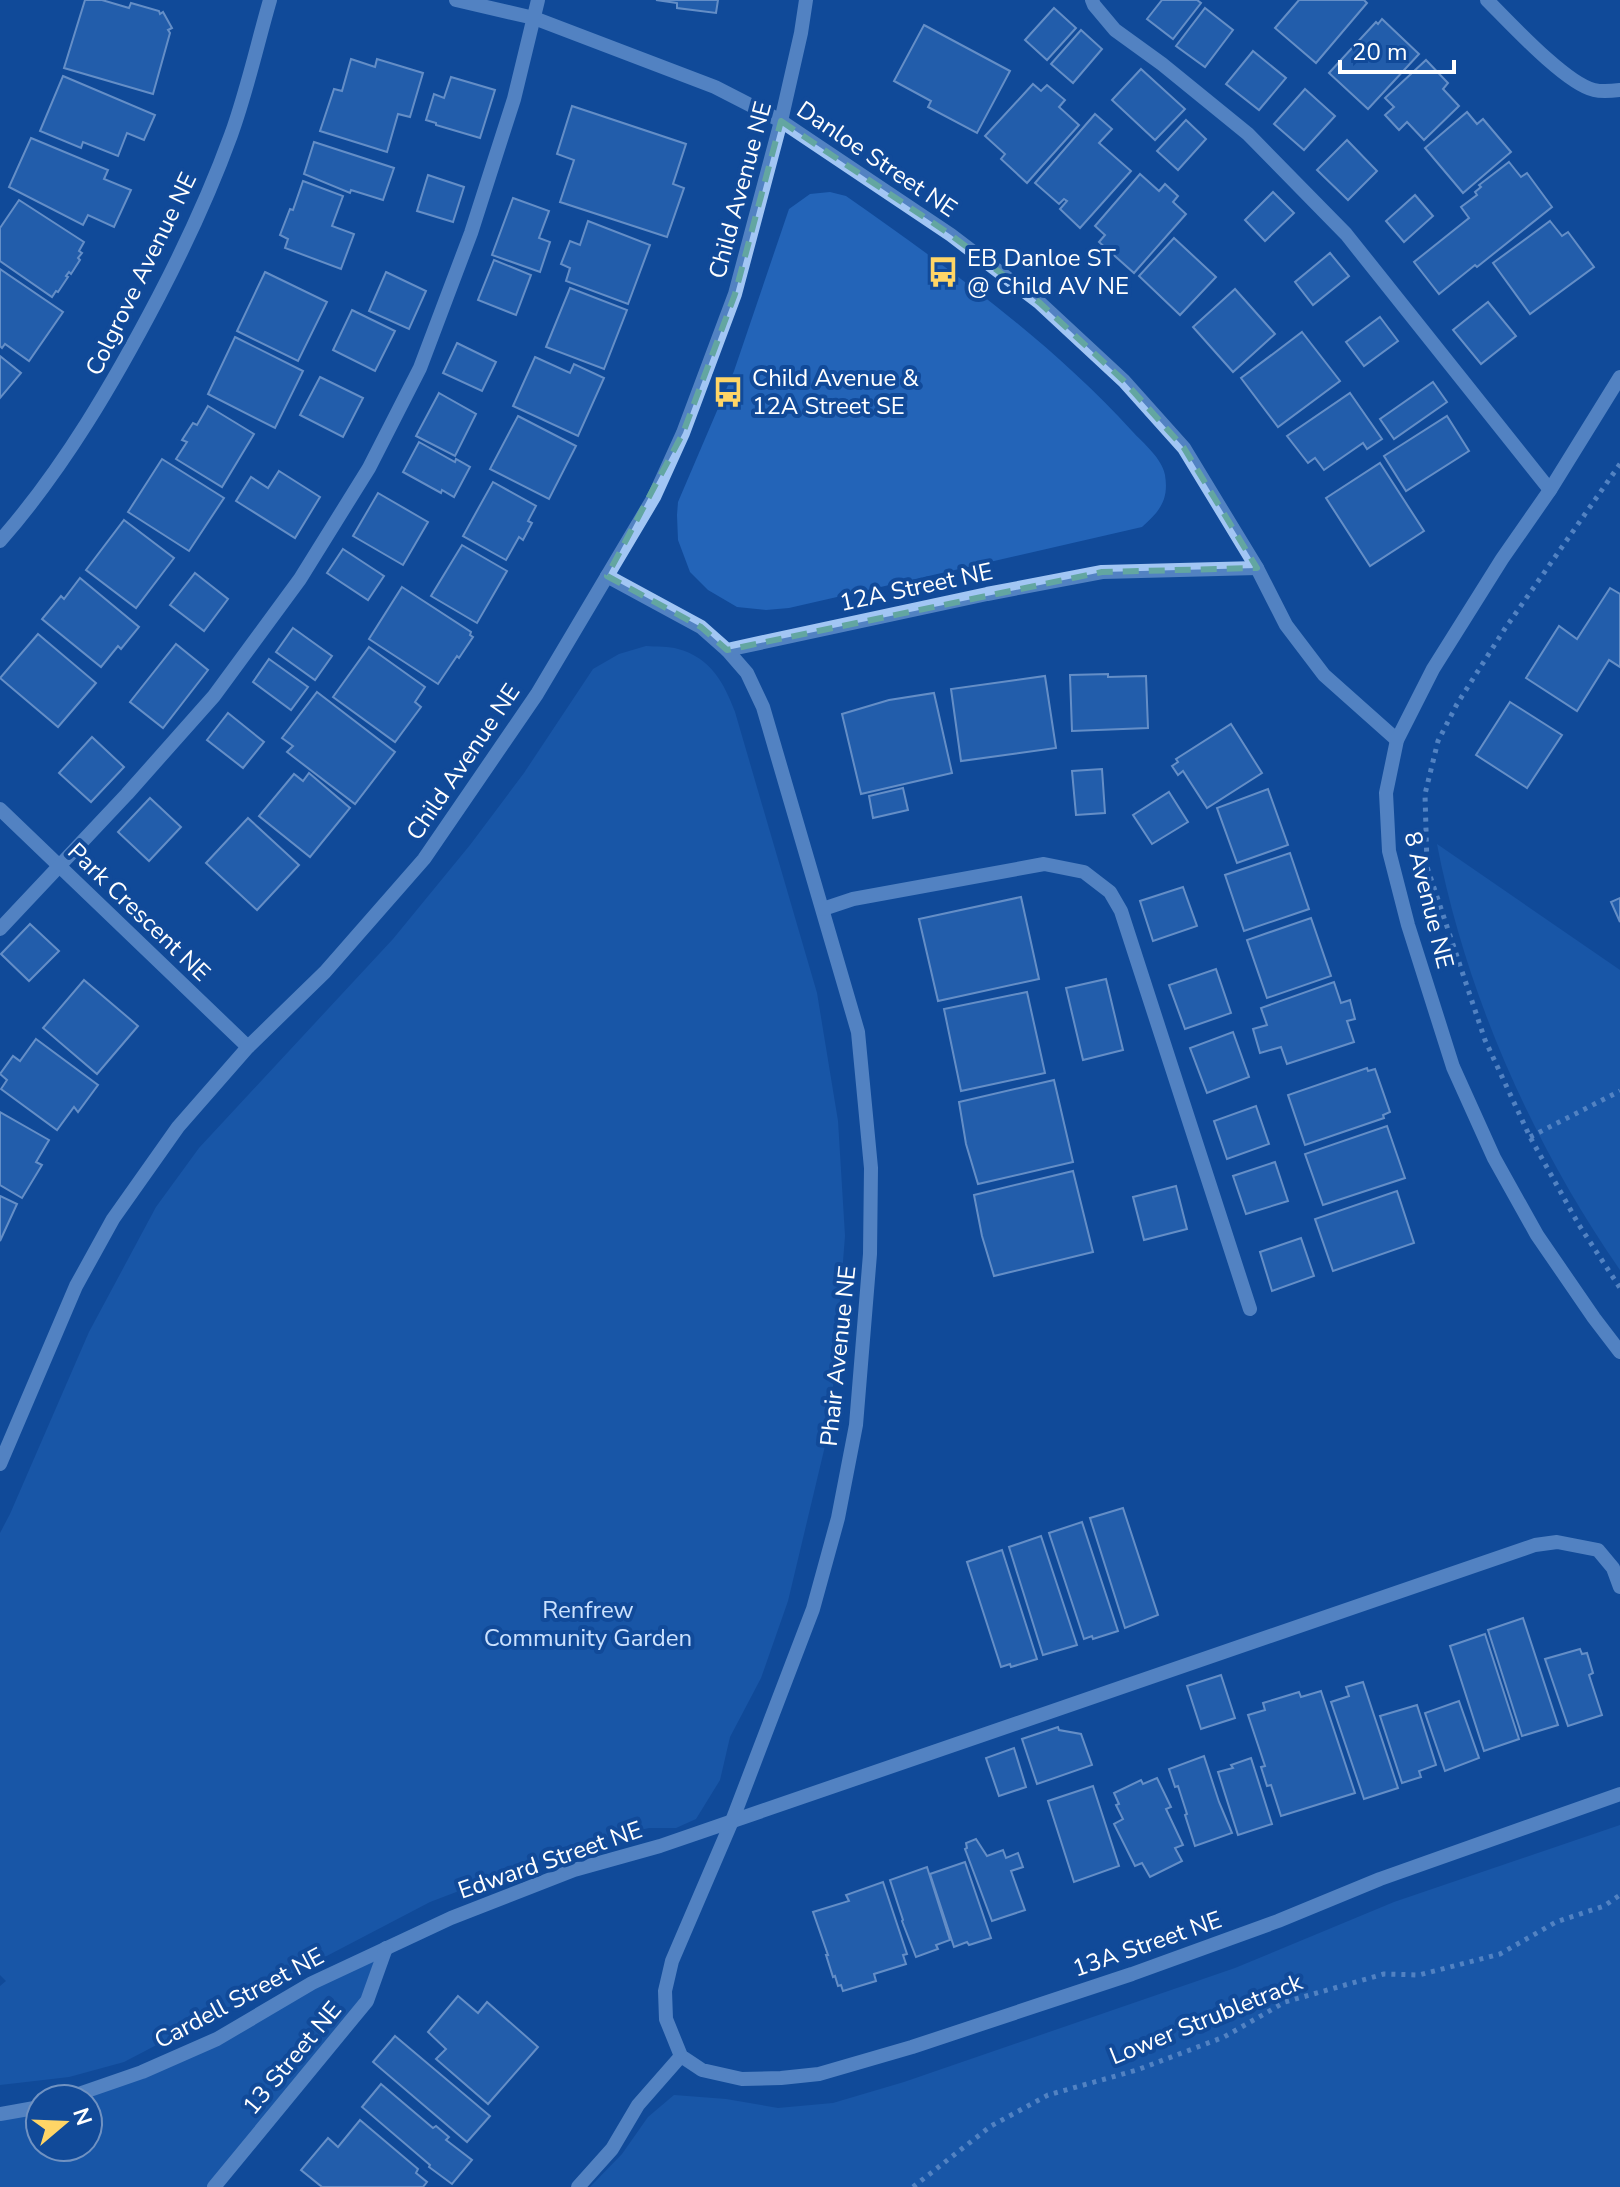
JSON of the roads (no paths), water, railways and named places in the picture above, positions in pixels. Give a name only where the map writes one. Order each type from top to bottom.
[{"type":"street","name":"Colgrove Avenue NE","points":[[0,541],[24,514],[101,403],[185,244],[232,134],[270,0]]},
{"type":"street","name":"Danloe Street NE","points":[[456,0],[534,18],[715,87],[781,121],[951,235],[1040,303],[1124,381],[1184,448],[1257,568],[1286,625],[1324,675],[1397,740]]},
{"type":"street","points":[[0,929],[214,696],[300,579],[369,468],[420,368],[471,233],[514,99],[538,0]]},
{"type":"street","name":"Child Avenue NE","points":[[0,1464],[76,1286],[113,1219],[178,1127],[248,1047],[325,972],[424,859],[537,694],[654,497],[683,433],[735,294],[781,121],[806,0]]},
{"type":"street","points":[[1092,0],[1115,30],[1248,134],[1346,234],[1550,490]]},
{"type":"street","points":[[1487,0],[1538,51],[1572,78],[1593,90],[1620,90]]},
{"type":"street","name":"8 Avenue NE","points":[[1620,377],[1440,657],[1397,740],[1386,793],[1389,851],[1408,925],[1453,1067],[1494,1158],[1537,1235],[1620,1352]]},
{"type":"street","name":"12A Street NE","points":[[727,650],[1102,572],[1257,568]]},
{"type":"street","points":[[607,576],[701,627],[727,650]]},
{"type":"street","name":"Phair Avenue NE","points":[[681,2056],[666,2019],[665,1991],[672,1961],[732,1821],[813,1609],[838,1518],[856,1425],[870,1254],[871,1168],[858,1032],[763,707],[747,673],[727,650]]},
{"type":"street","name":"Park Crescent NE","points":[[0,809],[248,1047]]},
{"type":"street","points":[[823,909],[853,899],[1044,864],[1084,872],[1110,892],[1121,911],[1250,1309]]},
{"type":"street","name":"Edward Street NE","points":[[386,1948],[451,1918],[574,1870],[660,1846],[1535,1545],[1557,1542],[1598,1550],[1613,1568],[1620,1587]]},
{"type":"street","name":"13A Street NE","points":[[681,2056],[702,2070],[742,2079],[819,2074],[912,2047],[1132,1974],[1278,1921],[1380,1879],[1620,1794]]},
{"type":"street","name":"Cardell Street NE","points":[[104,2085],[217,2039],[312,1983],[386,1948]]},
{"type":"street","name":"13 Street NE","points":[[214,2187],[367,2001],[386,1948]]},
{"type":"street","points":[[578,2187],[612,2149],[638,2105],[681,2056]]},
{"type":"street","points":[[0,2114],[24,2110]]},
{"type":"place","name":"EB Danloe ST @ Child AV NE","points":[[943,272]]},
{"type":"place","name":"Child Avenue & 12A Street SE","points":[[728,392]]},
{"type":"park label","name":"Renfrew Community Garden","points":[[588,1624]]}]
